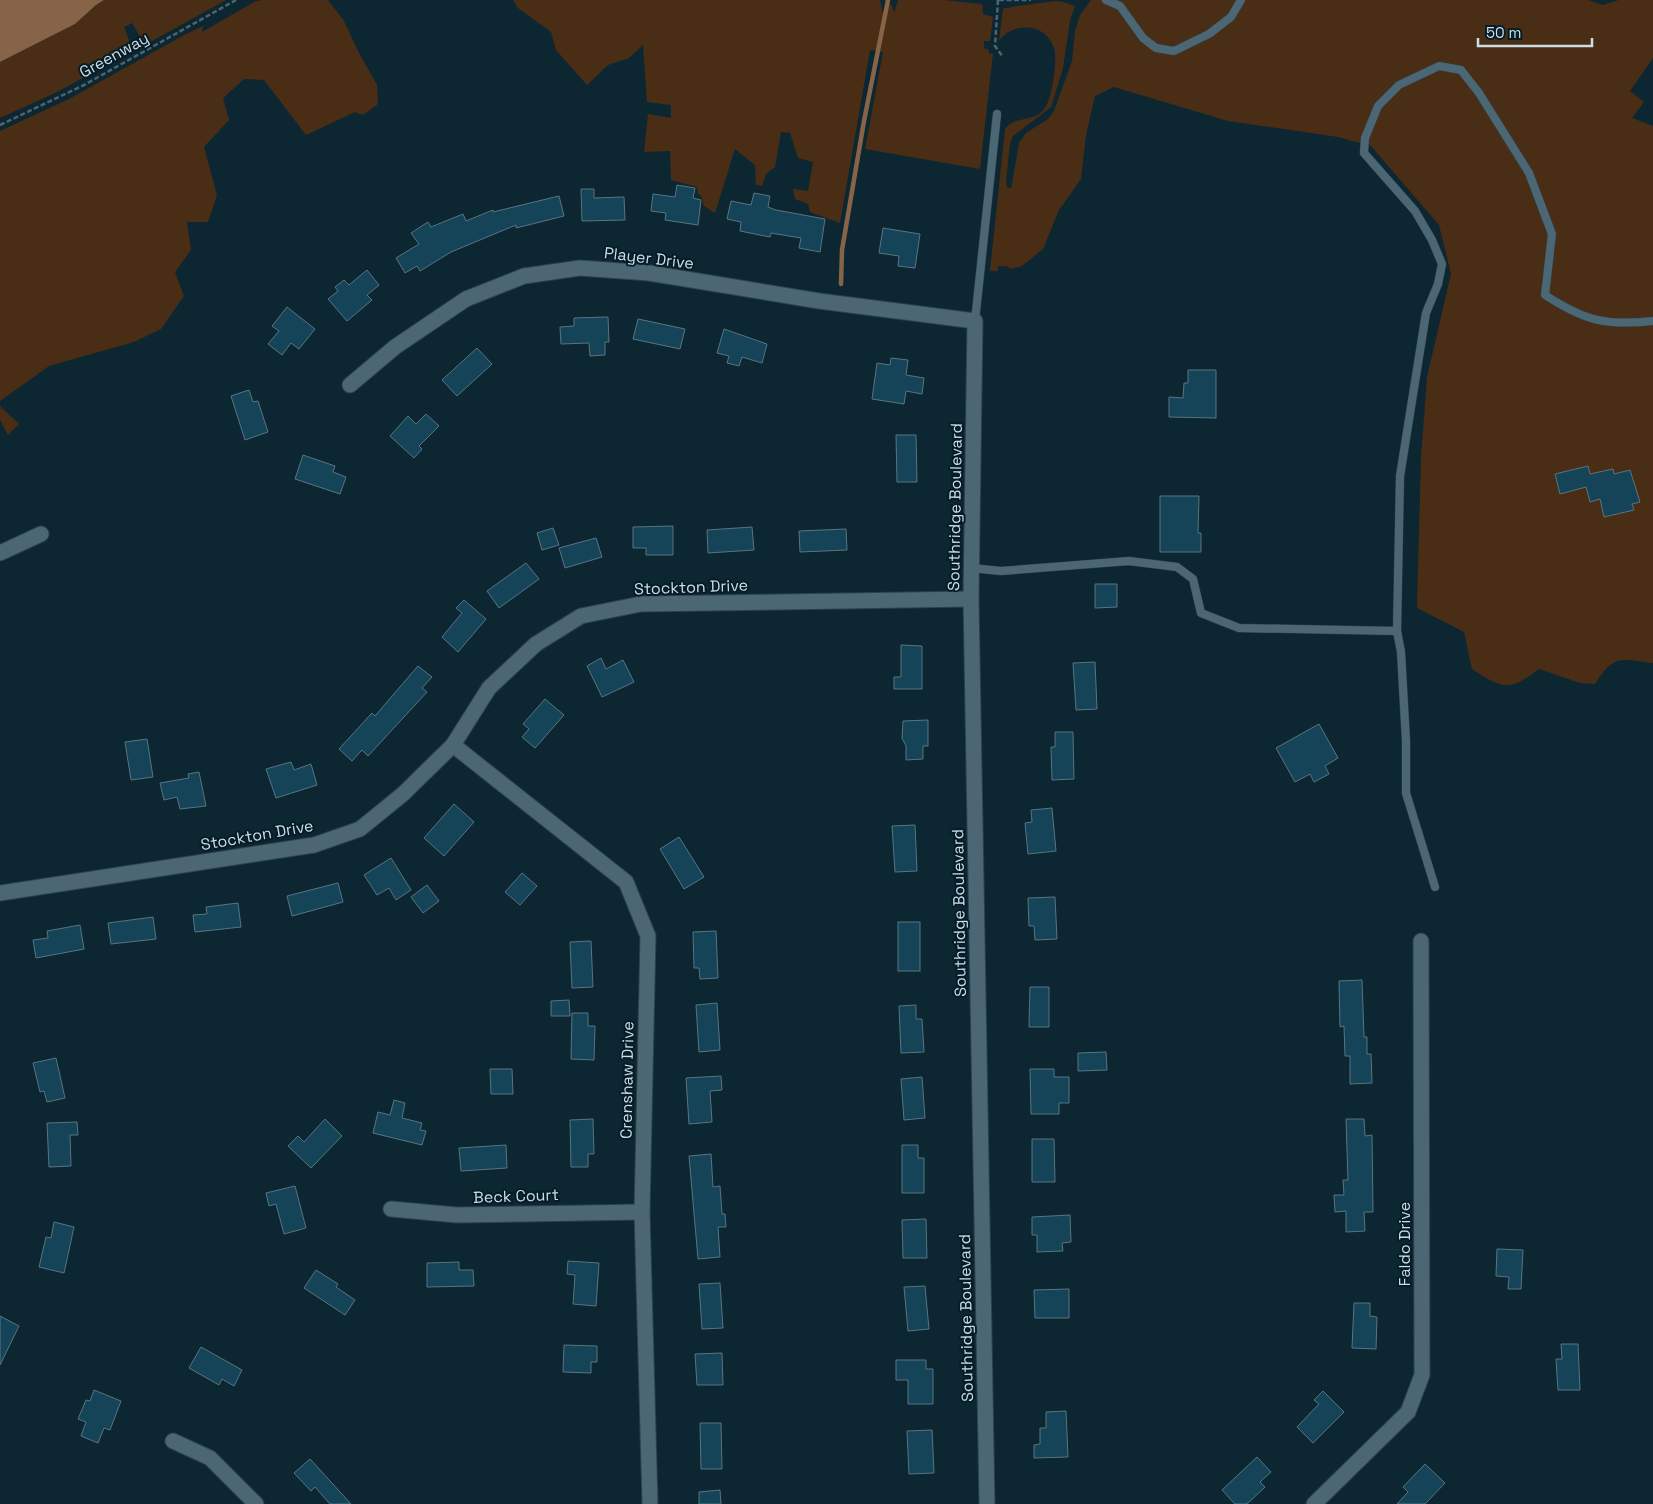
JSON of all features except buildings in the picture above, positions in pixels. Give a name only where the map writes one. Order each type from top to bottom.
[{"type":"street","name":"Player Drive","points":[[350,385],[395,347],[466,299],[524,276],[580,268],[649,273],[819,301],[975,321]]},
{"type":"street","name":"Southridge Boulevard","points":[[975,321],[971,599],[987,1504]]},
{"type":"street","points":[[0,553],[40,534]]},
{"type":"street","name":"Stockton Drive","points":[[0,894],[314,845],[360,829],[403,794],[453,745],[489,688],[536,644],[581,616],[641,604],[971,599]]},
{"type":"street","name":"Crenshaw Drive","points":[[453,745],[626,882],[648,936],[642,1212],[650,1504]]},
{"type":"street","name":"Faldo Drive","points":[[1314,1504],[1408,1412],[1422,1375],[1422,941]]},
{"type":"street","name":"Beck Court","points":[[391,1209],[457,1215],[642,1212]]},
{"type":"street","points":[[172,1441],[210,1458],[256,1504]]},
{"type":"lane","points":[[1106,0],[1120,6],[1143,38],[1156,48],[1174,51],[1209,34],[1230,17],[1241,0]]},
{"type":"lane","points":[[1435,887],[1406,794],[1403,682],[1397,631],[1400,476],[1426,313],[1438,284],[1442,264],[1432,240],[1415,211],[1388,178],[1364,154],[1366,138],[1378,106],[1400,85],[1422,76],[1439,66],[1462,70],[1479,93],[1529,172],[1547,219],[1552,234],[1545,295],[1579,314],[1606,323],[1653,321]]},
{"type":"lane","points":[[975,321],[997,114]]},
{"type":"lane","points":[[971,568],[1001,570],[1129,561],[1176,567],[1193,580],[1201,613],[1240,628],[1397,631]]},
{"type":"path","name":"Greenway","points":[[0,125],[84,85],[236,0]]},
{"type":"path","points":[[1003,57],[995,46],[998,0],[1031,0]]},
{"type":"shaded area","points":[[0,0],[104,0],[75,24],[0,62]]},
{"type":"shaded area","points":[[104,0],[226,0],[145,45],[132,23],[124,27],[133,51],[55,93],[0,118],[0,62],[75,24]]},
{"type":"shaded area","points":[[262,0],[328,0],[344,21],[377,85],[378,104],[363,115],[355,112],[306,135],[264,80],[244,79],[223,98],[229,120],[204,147],[217,195],[208,222],[187,222],[191,250],[175,272],[184,296],[161,329],[134,342],[49,366],[0,401],[0,131],[69,99],[186,34],[203,26],[202,32],[254,2]]},
{"type":"shaded area","points":[[513,0],[880,0],[883,14],[886,4],[892,5],[894,13],[898,0],[943,0],[982,4],[983,14],[993,17],[990,41],[984,41],[984,48],[989,50],[989,54],[993,53],[980,169],[865,149],[883,52],[870,50],[840,223],[810,212],[808,204],[795,199],[793,189],[808,191],[813,162],[798,158],[790,133],[781,132],[775,167],[766,174],[762,186],[756,185],[755,165],[735,149],[715,213],[704,206],[697,187],[671,180],[670,151],[644,152],[648,114],[671,118],[671,105],[647,102],[643,45],[629,58],[608,65],[587,85],[556,50],[551,32],[518,8]]},
{"type":"shaded area","points":[[1091,0],[1588,0],[1603,5],[1619,0],[1653,0],[1653,58],[1630,91],[1644,102],[1632,118],[1653,126],[1653,663],[1625,660],[1613,663],[1595,684],[1580,683],[1539,669],[1520,682],[1506,685],[1499,684],[1472,669],[1464,632],[1417,608],[1421,458],[1427,377],[1451,274],[1439,225],[1371,146],[1338,137],[1228,121],[1114,87],[1095,96],[1086,135],[1081,179],[1059,210],[1043,249],[1022,266],[1011,269],[1006,266],[998,266],[998,271],[990,271],[1005,129],[1014,122],[1041,113],[1048,103],[1055,69],[1054,48],[1050,40],[1037,30],[1020,28],[1012,30],[999,41],[1003,9],[1056,1],[1075,6],[1070,20],[1063,68],[1051,107],[1013,136],[1010,144],[1006,182],[1007,187],[1011,189],[1019,143],[1026,133],[1048,119],[1054,111],[1072,61],[1075,31],[1080,15]]},
{"type":"shaded area","points":[[0,406],[19,424],[8,435],[0,420]]},
{"type":"waterway","points":[[841,284],[842,250],[864,121],[888,0]]}]
